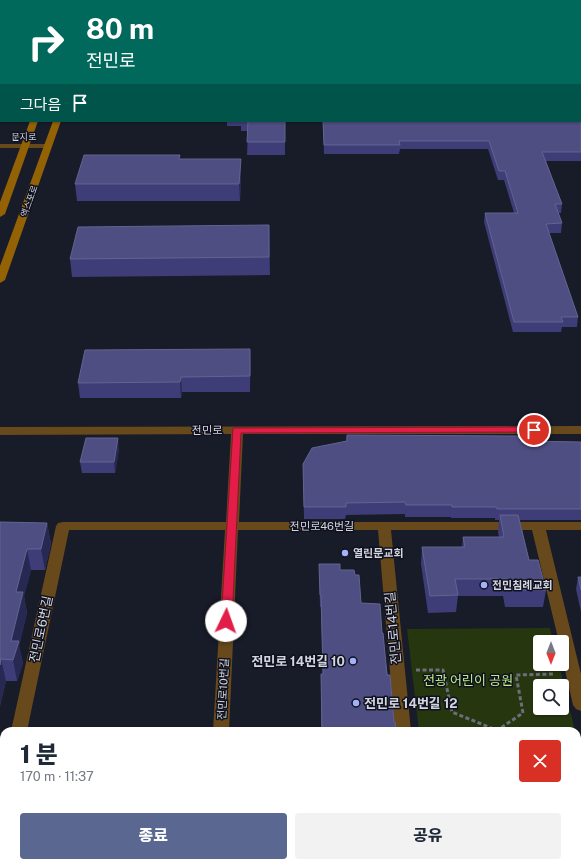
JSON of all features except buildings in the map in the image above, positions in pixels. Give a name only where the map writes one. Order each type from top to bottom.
[{"type":"main road","points":[[0,214],[34,122]]},
{"type":"main road","name":"엑스포로","points":[[0,280],[57,122]]},
{"type":"street","name":"문지로","points":[[0,146],[48,146]]},
{"type":"street","name":"전민로10번길","points":[[221,727],[236,430]]},
{"type":"street","name":"전민로","points":[[0,431],[581,430]]},
{"type":"street","name":"전민로46번길","points":[[63,526],[581,526]]},
{"type":"street","name":"전민로6번길","points":[[20,727],[63,526]]},
{"type":"street","name":"전민로14번길","points":[[384,526],[403,727]]},
{"type":"street","points":[[538,526],[581,705]]},
{"type":"path","points":[[397,670],[443,670],[452,712],[487,727]]},
{"type":"path","points":[[502,727],[523,713],[516,675],[574,674]]},
{"type":"green space","name":"전광 어린이 공원","points":[[550,628],[552,635],[533,635],[533,671],[561,671],[563,679],[533,679],[533,715],[569,715],[569,706],[574,727],[419,727],[407,629]]},
{"type":"place","name":"열린문교회","points":[[345,553]]},
{"type":"place","name":"전민침례교회","points":[[484,585]]},
{"type":"place","name":"전민로 14번길 10","points":[[353,661]]},
{"type":"place","name":"전민로 14번길 12","points":[[356,703]]},
{"type":"route","points":[[226,621],[236,430],[534,430]]}]
